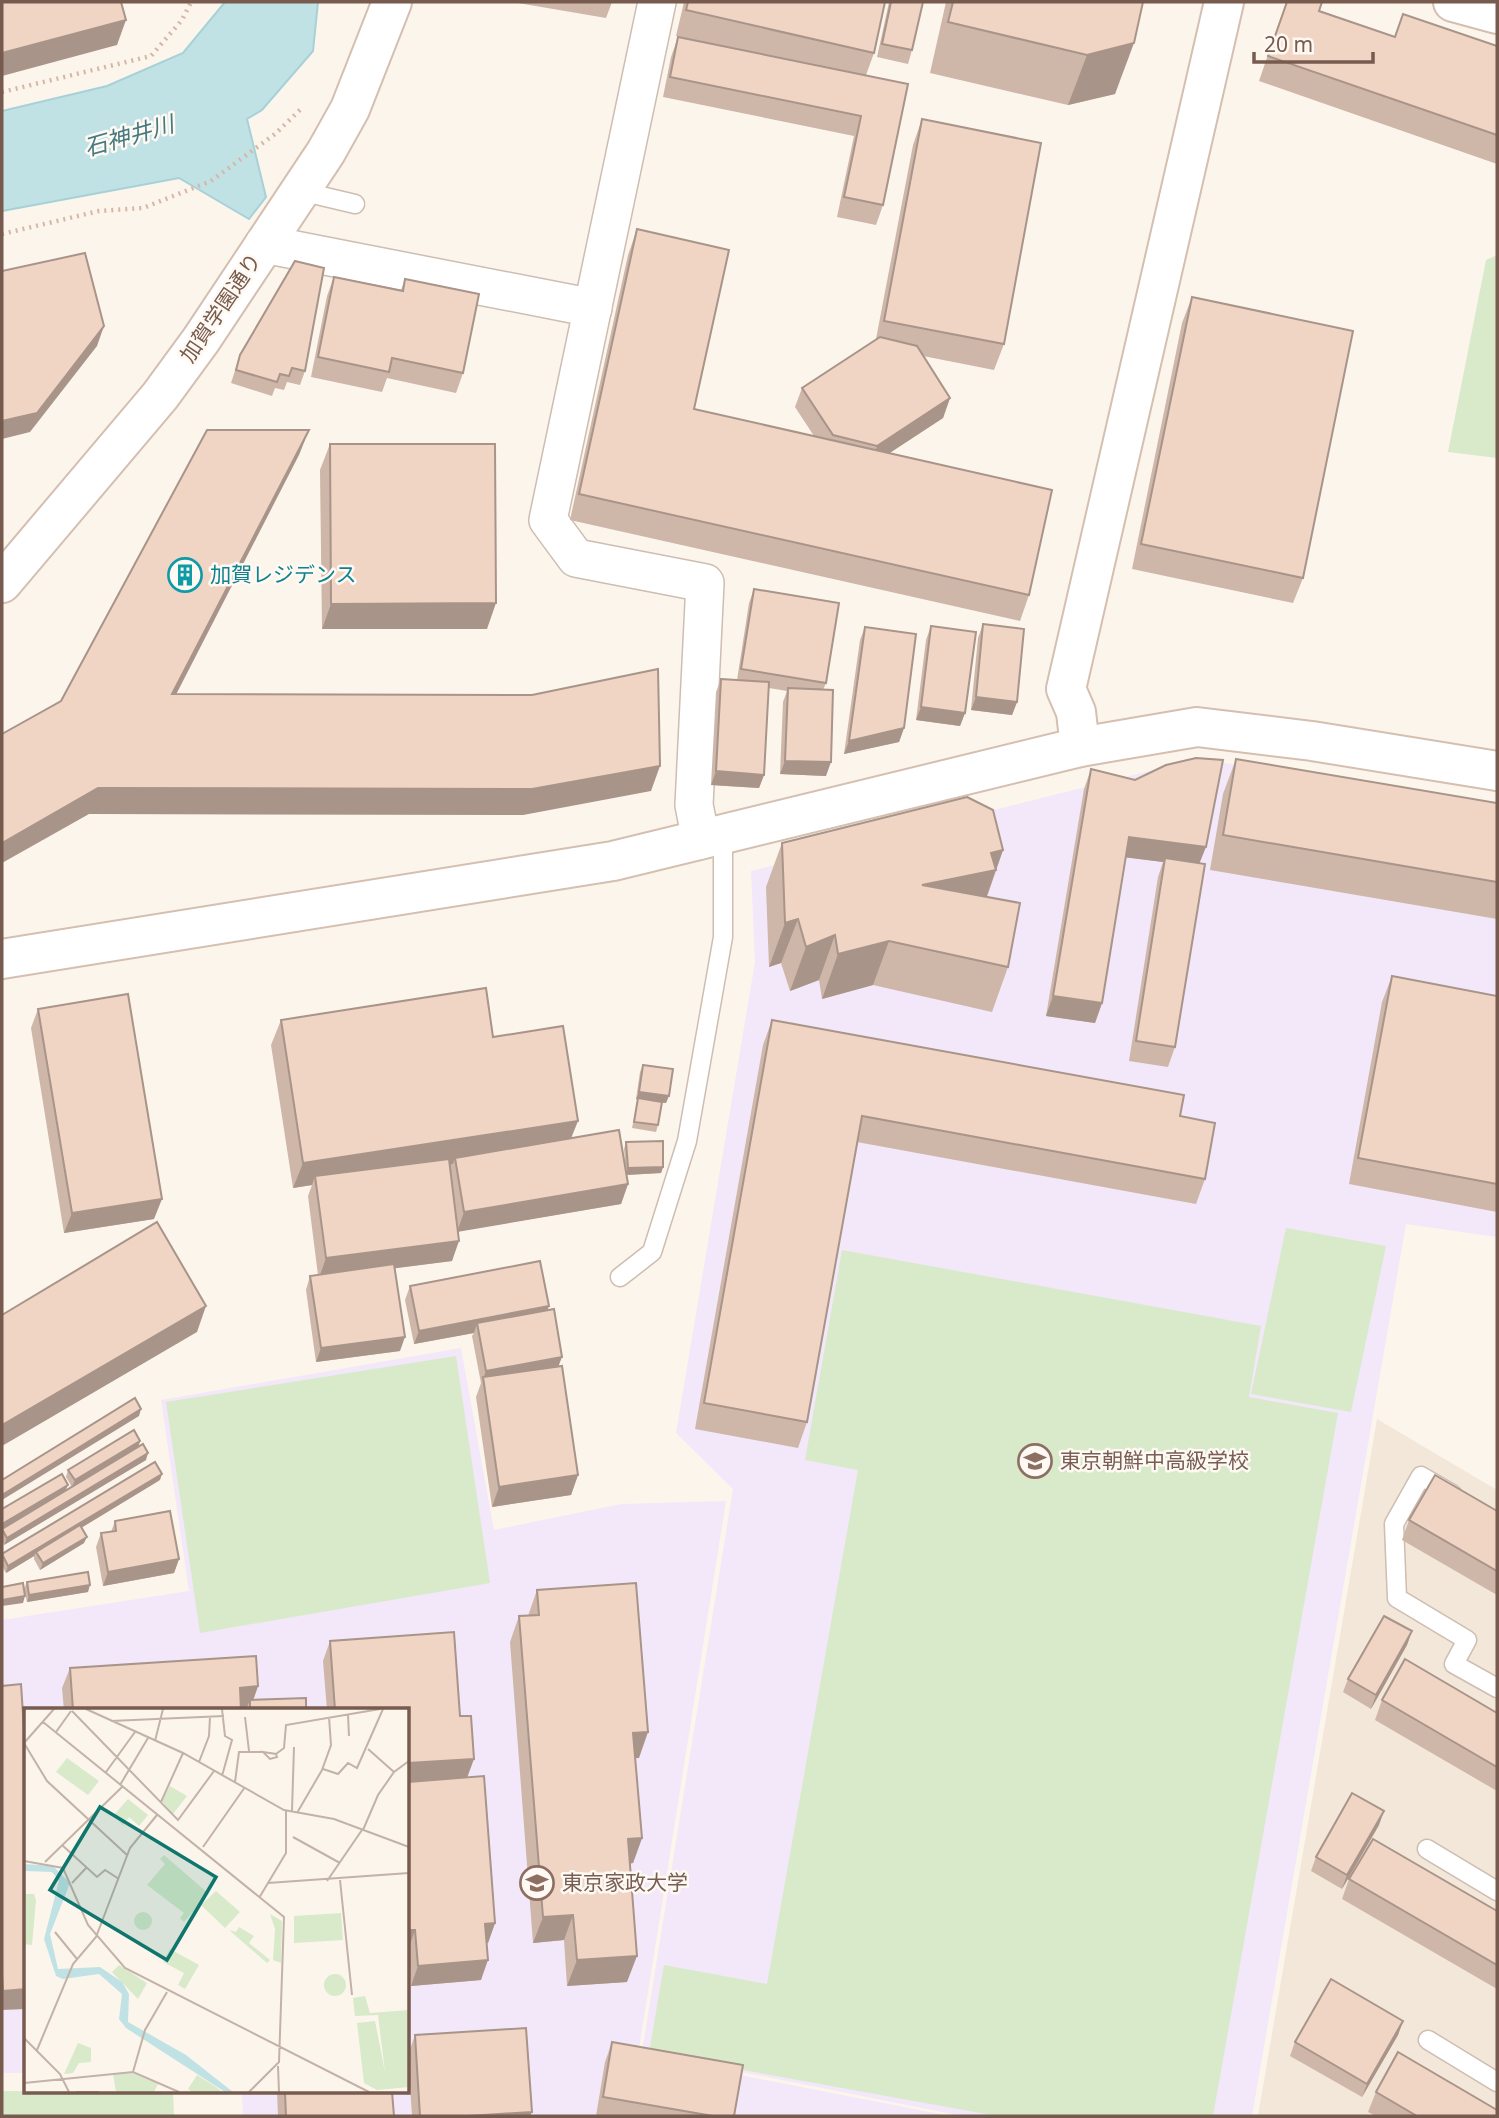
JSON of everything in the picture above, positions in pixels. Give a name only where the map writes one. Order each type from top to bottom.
[{"type":"street","name":"加賀学園通り","points":[[2,583],[160,396],[300,191],[349,109],[392,2]]},
{"type":"street","points":[[657,2],[548,520],[576,558],[705,583],[694,806],[712,837]]},
{"type":"street","points":[[1080,747],[1076,712],[1066,689],[1224,2]]},
{"type":"street","points":[[1453,2],[1497,14]]},
{"type":"street","points":[[264,244],[593,308]]},
{"type":"street","points":[[2,959],[590,865],[1080,747],[1197,727],[1312,741],[1497,771]]},
{"type":"lane","points":[[300,191],[355,204]]},
{"type":"lane","points":[[620,1277],[652,1252],[687,1141],[723,937],[712,837]]},
{"type":"lane","points":[[1465,1502],[1421,1476],[1394,1524],[1396,1598],[1467,1640],[1454,1664],[1497,1688]]},
{"type":"lane","points":[[1427,1850],[1497,1891]]},
{"type":"lane","points":[[1428,2040],[1497,2082]]},
{"type":"path","points":[[2,92],[151,55],[182,20],[191,2]]},
{"type":"path","points":[[2,234],[99,211],[143,208],[211,181],[275,134],[309,102]]},
{"type":"shaded area","name":"東京朝鮮中高級学校","points":[[1197,759],[1497,804],[1497,1237],[1406,1224],[1252,2116],[962,2116],[642,2052],[733,1489],[676,1433],[755,962],[751,871]]},
{"type":"shaded area","name":"東京家政大学","points":[[461,1348],[494,1530],[621,1504],[726,1501],[638,2055],[950,2116],[243,2116],[242,2094],[410,2094],[410,1708],[24,1708],[24,2073],[2,2073],[2,1620],[189,1591],[161,1400]]},
{"type":"shaded area","points":[[1377,1419],[1497,1490],[1497,2116],[1258,2116]]},
{"type":"green space","points":[[1497,255],[1497,458],[1448,452],[1486,260]]},
{"type":"green space","points":[[1286,1228],[1386,1246],[1351,1412],[1251,1394]]},
{"type":"green space","points":[[842,1250],[1261,1326],[1249,1397],[1338,1413],[1213,2116],[997,2116],[649,2053],[664,1965],[767,1984],[858,1470],[805,1460]]},
{"type":"green space","points":[[456,1356],[490,1583],[200,1633],[166,1402]]},
{"type":"green space","points":[[2,2091],[24,2091],[24,2094],[173,2094],[174,2116],[2,2116]]},
{"type":"water","name":"石神井川","points":[[225,2],[318,2],[313,51],[262,110],[247,119],[266,197],[249,219],[179,178],[2,211],[2,111],[107,86],[183,53]]},
{"type":"building","points":[[2,2],[121,2],[126,20],[2,53]]},
{"type":"building","points":[[688,2],[885,2],[874,53],[686,10]]},
{"type":"building","points":[[891,2],[923,2],[912,50],[882,44]]},
{"type":"building","points":[[953,2],[1143,2],[1134,43],[1087,55],[948,22]]},
{"type":"building","points":[[1287,2],[1322,2],[1319,11],[1395,37],[1403,14],[1497,46],[1497,135],[1268,56]]},
{"type":"building","points":[[678,37],[908,84],[883,205],[844,197],[861,116],[670,77]]},
{"type":"building","points":[[922,119],[1041,143],[1004,344],[884,321]]},
{"type":"building","points":[[637,229],[729,250],[694,409],[1052,490],[1029,595],[579,494]]},
{"type":"building","points":[[85,253],[104,326],[37,413],[2,421],[2,271]]},
{"type":"building","points":[[295,261],[324,268],[305,371],[292,368],[289,376],[280,374],[277,382],[236,370],[240,355]]},
{"type":"building","points":[[334,277],[403,291],[405,279],[479,294],[463,373],[392,358],[389,372],[318,357]]},
{"type":"building","points":[[1192,297],[1353,331],[1303,578],[1141,544]]},
{"type":"building","points":[[880,337],[917,346],[950,398],[877,446],[833,435],[802,388]]},
{"type":"building","name":"加賀レジデンス","points":[[207,430],[309,430],[172,694],[532,695],[658,669],[660,766],[532,789],[98,788],[2,843],[2,734],[61,701]]},
{"type":"building","points":[[330,444],[495,444],[496,603],[331,604]]},
{"type":"building","points":[[754,589],[839,603],[826,683],[741,669]]},
{"type":"building","points":[[983,624],[1024,629],[1017,702],[976,697]]},
{"type":"building","points":[[931,626],[976,632],[965,713],[921,707]]},
{"type":"building","points":[[865,627],[916,634],[904,728],[849,741]]},
{"type":"building","points":[[721,679],[769,682],[764,775],[716,771]]},
{"type":"building","points":[[788,688],[833,690],[831,762],[785,761]]},
{"type":"building","points":[[1196,758],[1223,760],[1206,847],[1129,837],[1102,1003],[1053,996],[1091,769],[1135,780],[1166,765]]},
{"type":"building","points":[[1236,759],[1497,803],[1497,882],[1223,835]]},
{"type":"building","points":[[967,797],[993,810],[1003,850],[991,853],[996,870],[922,885],[1020,903],[1008,967],[889,941],[838,954],[835,935],[806,947],[798,919],[785,923],[782,843]]},
{"type":"building","points":[[1165,858],[1205,864],[1175,1047],[1136,1041]]},
{"type":"building","points":[[1392,976],[1497,996],[1497,1184],[1358,1158]]},
{"type":"building","points":[[486,988],[493,1037],[563,1026],[578,1121],[303,1163],[281,1020]]},
{"type":"building","points":[[128,994],[162,1199],[72,1213],[38,1009]]},
{"type":"building","points":[[772,1020],[1184,1095],[1180,1116],[1215,1123],[1205,1179],[862,1116],[807,1422],[704,1403]]},
{"type":"building","points":[[643,1065],[673,1069],[669,1096],[639,1092]]},
{"type":"building","points":[[638,1098],[662,1102],[658,1125],[634,1122]]},
{"type":"building","points":[[619,1130],[628,1184],[464,1212],[455,1158]]},
{"type":"building","points":[[663,1141],[663,1167],[628,1168],[626,1142]]},
{"type":"building","points":[[449,1159],[459,1241],[326,1258],[315,1176]]},
{"type":"building","points":[[157,1222],[206,1306],[2,1425],[2,1315]]},
{"type":"building","points":[[540,1261],[549,1306],[419,1331],[410,1286]]},
{"type":"building","points":[[394,1264],[405,1337],[321,1348],[310,1276]]},
{"type":"building","points":[[554,1309],[562,1357],[486,1371],[477,1323]]},
{"type":"building","points":[[562,1366],[578,1475],[499,1487],[483,1377]]},
{"type":"building","points":[[135,1398],[141,1409],[2,1495],[2,1480]]},
{"type":"building","points":[[134,1430],[140,1441],[75,1480],[68,1470]]},
{"type":"building","points":[[143,1444],[148,1453],[7,1538],[2,1529]]},
{"type":"building","points":[[155,1462],[162,1474],[8,1566],[2,1554]]},
{"type":"building","points":[[62,1474],[68,1485],[2,1524],[2,1509]]},
{"type":"building","points":[[1435,1475],[1497,1511],[1497,1571],[1409,1520]]},
{"type":"building","points":[[170,1511],[179,1559],[108,1572],[101,1533],[116,1531],[115,1521]]},
{"type":"building","points":[[80,1525],[87,1537],[43,1563],[36,1552]]},
{"type":"building","points":[[88,1572],[90,1585],[29,1595],[27,1582]]},
{"type":"building","points":[[23,1583],[25,1596],[2,1600],[2,1587]]},
{"type":"building","points":[[636,1583],[648,1732],[633,1733],[642,1838],[628,1839],[637,1956],[577,1960],[573,1915],[543,1917],[519,1616],[539,1615],[537,1590]]},
{"type":"building","points":[[1384,1616],[1412,1631],[1376,1695],[1348,1679]]},
{"type":"building","points":[[454,1632],[460,1716],[471,1716],[474,1759],[410,1763],[410,1708],[335,1708],[330,1641]]},
{"type":"building","points":[[256,1656],[258,1686],[240,1688],[241,1708],[73,1708],[70,1668]]},
{"type":"building","points":[[1405,1659],[1497,1713],[1497,1767],[1382,1700]]},
{"type":"building","points":[[21,1684],[24,1730],[24,1989],[3,1991],[2,1975],[2,1686]]},
{"type":"building","points":[[306,1698],[306,1708],[250,1708],[250,1700]]},
{"type":"building","points":[[484,1776],[495,1923],[485,1924],[488,1960],[418,1966],[415,1930],[410,1930],[410,1782]]},
{"type":"building","points":[[1352,1793],[1384,1811],[1347,1875],[1316,1857]]},
{"type":"building","points":[[1373,1839],[1497,1911],[1497,1965],[1349,1879]]},
{"type":"building","points":[[1331,1979],[1403,2021],[1367,2084],[1295,2042]]},
{"type":"building","points":[[526,2028],[532,2112],[420,2116],[415,2035]]},
{"type":"building","points":[[612,2042],[743,2065],[734,2116],[713,2116],[603,2097]]},
{"type":"building","points":[[1398,2052],[1497,2110],[1497,2116],[1417,2116],[1376,2092]]},
{"type":"building","points":[[285,2094],[392,2094],[394,2116],[286,2116]]},
{"type":"place","name":"加賀レジデンス","points":[[185,575]]},
{"type":"place","name":"東京朝鮮中高級学校","points":[[1035,1461]]},
{"type":"place","name":"東京家政大学","points":[[537,1883]]}]
